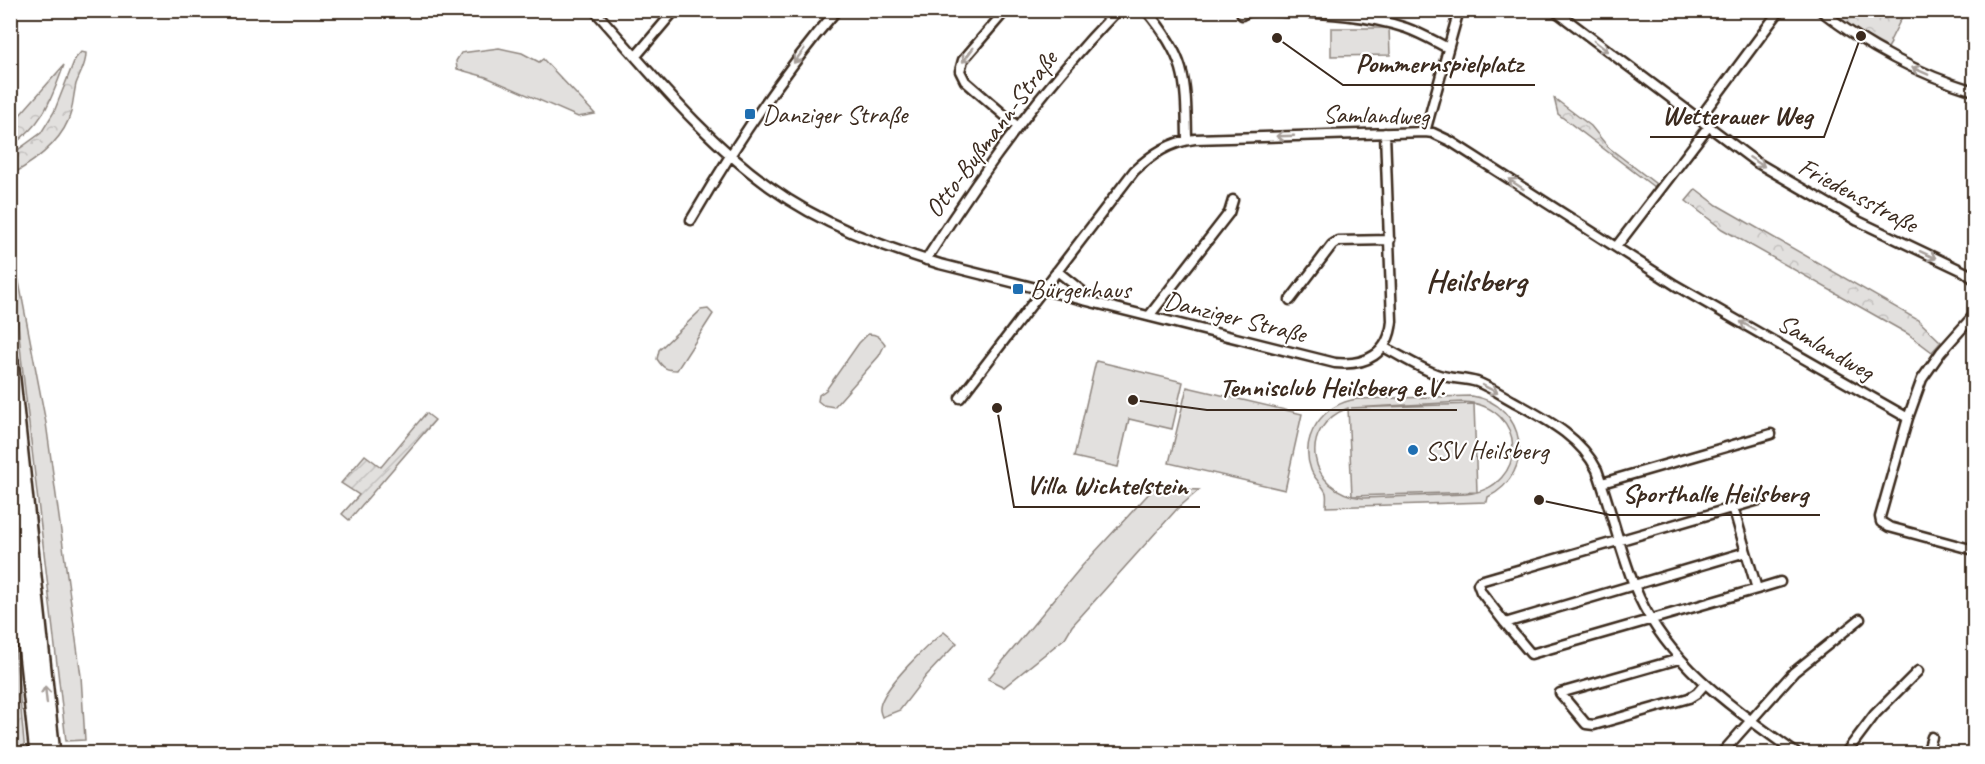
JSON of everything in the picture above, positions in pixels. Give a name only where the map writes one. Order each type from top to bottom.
[{"type":"highway","points":[[10,361],[52,753]]},
{"type":"highway","points":[[10,496],[38,753]]},
{"type":"street","name":"Danziger Straße","points":[[594,10],[686,111],[730,155],[772,189],[812,213],[870,240],[926,260],[1335,363],[1359,363],[1371,358],[1383,347]]},
{"type":"street","points":[[636,56],[675,10]]},
{"type":"street","points":[[691,219],[739,141],[798,57],[837,10]]},
{"type":"street","points":[[1006,10],[963,60],[960,71],[965,81],[1018,127]]},
{"type":"street","name":"Otto-Bußmann-Straße","points":[[926,260],[966,199],[1018,127],[1066,67],[1118,10]]},
{"type":"street","points":[[1146,10],[1172,45],[1182,68],[1186,91],[1187,140]]},
{"type":"street","points":[[1425,132],[1459,10]]},
{"type":"street","name":"Friedensstraße","points":[[1554,10],[1756,162],[1821,200],[1965,272],[1974,279]]},
{"type":"street","points":[[1699,119],[1780,10]]},
{"type":"street","points":[[1820,10],[1884,53],[1932,76],[1974,91]]},
{"type":"street","points":[[1242,15],[1248,11],[1271,11],[1330,13],[1369,18],[1408,29],[1448,48]]},
{"type":"street","points":[[1616,248],[1708,127]]},
{"type":"street","name":"Samlandweg","points":[[960,398],[1134,171],[1160,150],[1187,140],[1425,132],[1450,141],[1677,286],[1908,418]]},
{"type":"street","points":[[1385,133],[1392,321],[1390,333],[1383,347],[1442,376],[1476,382],[1534,412],[1565,432],[1583,449],[1593,462],[1602,483],[1634,584],[1651,619],[1679,659],[1704,685],[1797,753]]},
{"type":"street","points":[[1149,316],[1229,213],[1233,200]]},
{"type":"street","points":[[1290,300],[1332,245],[1338,241],[1390,240]]},
{"type":"street","points":[[1057,271],[1082,291],[1083,300]]},
{"type":"street","points":[[1974,315],[1928,368],[1918,388],[1880,517],[1881,522],[1889,527],[1974,550]]},
{"type":"street","points":[[1602,483],[1771,434]]},
{"type":"street","points":[[1759,500],[1480,581],[1478,584],[1481,592],[1531,654],[1780,582]]},
{"type":"street","points":[[1733,507],[1757,589]]},
{"type":"street","points":[[1505,623],[1746,552]]},
{"type":"street","points":[[1721,753],[1750,719],[1808,659],[1860,619]]},
{"type":"street","points":[[1679,659],[1560,693],[1584,722],[1594,725],[1689,698],[1704,685]]},
{"type":"street","points":[[1845,753],[1875,714],[1918,671]]},
{"type":"street","points":[[1927,753],[1932,737]]},
{"type":"street","points":[[1779,753],[1785,745]]},
{"type":"green space","points":[[1828,11],[1905,11],[1888,48]]},
{"type":"green space","points":[[1331,28],[1389,28],[1390,55],[1331,56]]},
{"type":"green space","points":[[499,48],[522,53],[539,62],[543,59],[595,114],[578,117],[486,77],[457,69],[456,61],[461,53]]},
{"type":"green space","points":[[81,52],[86,53],[85,62],[76,84],[71,112],[62,132],[38,157],[11,175],[11,155],[41,133],[54,112],[75,59]]},
{"type":"green space","points":[[64,65],[45,111],[31,129],[11,146],[11,125]]},
{"type":"green space","points":[[1554,98],[1591,126],[1608,147],[1656,184],[1654,187],[1558,114]]},
{"type":"green space","points":[[1696,189],[1717,205],[1918,320],[1941,342],[1932,352],[1908,334],[1722,229],[1686,201]]},
{"type":"green space","points":[[11,240],[46,423],[81,676],[85,740],[66,741],[21,356]]},
{"type":"green space","points":[[708,309],[713,314],[677,370],[667,369],[657,359],[659,350],[701,310]]},
{"type":"green space","points":[[868,334],[878,336],[885,344],[879,356],[834,407],[823,405],[818,401],[819,395],[826,390],[859,343]]},
{"type":"green space","points":[[1096,361],[1183,382],[1172,429],[1129,419],[1118,467],[1074,457]]},
{"type":"green space","points":[[1187,387],[1302,414],[1285,490],[1169,463]]},
{"type":"green space","name":"SSV Heilsberg","points":[[1472,396],[1490,402],[1504,412],[1514,425],[1519,440],[1519,457],[1514,472],[1504,486],[1488,497],[1487,502],[1326,507],[1326,493],[1312,473],[1308,457],[1311,434],[1324,415],[1334,407],[1357,399]],"holes":[[[1463,402],[1473,404],[1351,408]],[[1474,404],[1500,417],[1509,431],[1513,447],[1510,463],[1502,478],[1487,488],[1477,491]],[[1348,408],[1352,495],[1330,484],[1320,472],[1315,458],[1316,443],[1321,429],[1332,417]],[[1473,492],[1363,498],[1355,496]]]},
{"type":"green space","points":[[426,413],[435,420],[349,520],[342,514],[359,495],[341,483],[365,455],[381,467]]},
{"type":"green space","points":[[1154,488],[1199,490],[1177,509],[1072,626],[1065,638],[1004,687],[988,679],[1082,566]]},
{"type":"green space","points":[[11,602],[25,753],[11,753]]},
{"type":"green space","points":[[944,632],[957,643],[926,676],[900,710],[882,717],[881,703],[891,685],[918,655]]},
{"type":"place","name":"Wetterauer Weg","points":[[1861,36]]},
{"type":"place","name":"Pommernspielplatz","points":[[1277,38]]},
{"type":"place","name":"Danziger Straße","points":[[750,114]]},
{"type":"place","name":"Bürgerhaus","points":[[1018,289]]},
{"type":"place","name":"Tennisclub Heilsberg e.V.","points":[[1133,400]]},
{"type":"place","name":"Villa Wichtelstein","points":[[997,408]]},
{"type":"place","name":"SSV Heilsberg","points":[[1413,450]]},
{"type":"place","name":"Sporthalle Heilsberg","points":[[1539,500]]},
{"type":"district","name":"Heilsberg","points":[[1476,280]]}]
